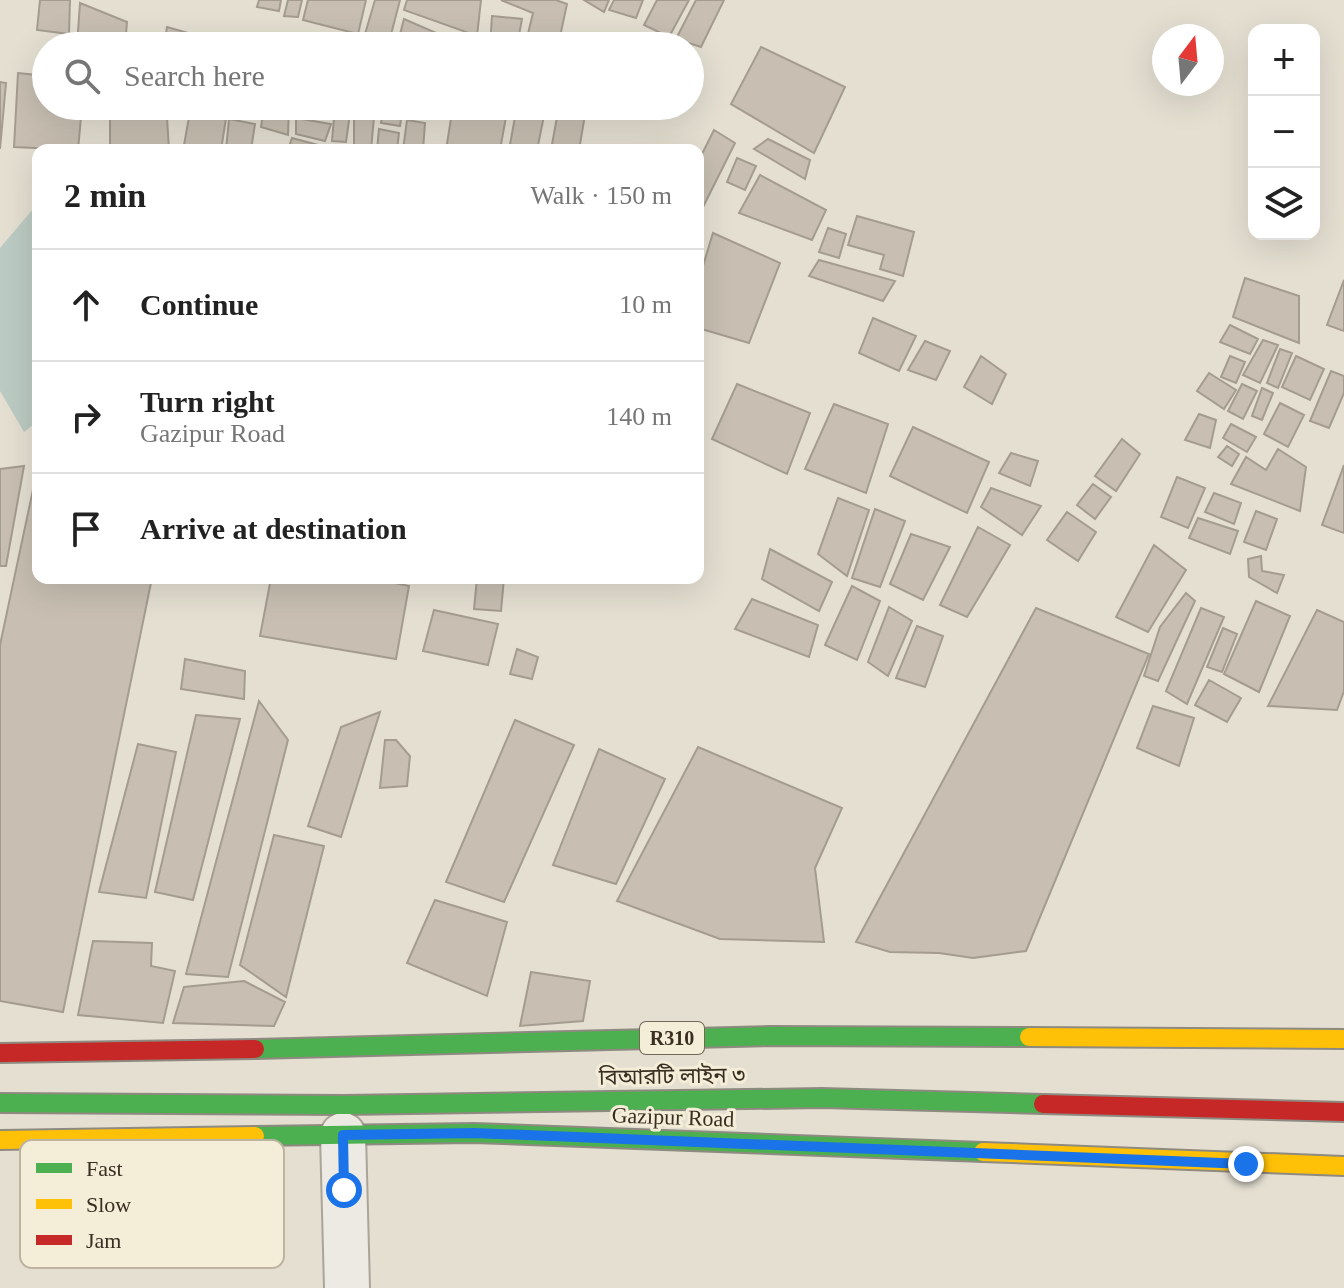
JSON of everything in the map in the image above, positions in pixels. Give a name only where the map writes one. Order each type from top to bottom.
[{"type":"main road","name":"R310","points":[[0,1053],[770,1036],[1344,1039]]},
{"type":"main road","name":"বিআরটি লাইন ৩","points":[[0,1103],[344,1105],[822,1098],[1344,1112]]},
{"type":"main road","name":"Gazipur Road","points":[[0,1140],[474,1133],[1344,1166]]},
{"type":"street","points":[[343,1135],[347,1288]]},
{"type":"shaded area","points":[[32,210],[32,426],[24,432],[0,391],[0,248]]},
{"type":"building","points":[[40,0],[70,0],[69,32],[37,30]]},
{"type":"building","points":[[259,0],[281,0],[279,11],[257,7]]},
{"type":"building","points":[[288,0],[302,0],[298,17],[284,16]]},
{"type":"building","points":[[308,0],[366,0],[358,32],[303,20]]},
{"type":"building","points":[[375,0],[400,0],[392,32],[366,32]]},
{"type":"building","points":[[407,0],[481,0],[477,32],[466,32],[404,10]]},
{"type":"building","points":[[501,0],[556,0],[567,4],[561,32],[528,32],[533,13]]},
{"type":"building","points":[[584,0],[609,0],[604,12]]},
{"type":"building","points":[[614,0],[643,0],[636,18],[609,10]]},
{"type":"building","points":[[657,0],[689,0],[672,32],[659,32],[644,25]]},
{"type":"building","points":[[696,0],[724,0],[704,41],[704,32],[680,32]]},
{"type":"building","points":[[80,3],[127,22],[126,32],[78,32]]},
{"type":"building","points":[[492,16],[522,19],[520,32],[491,32]]},
{"type":"building","points":[[404,19],[434,32],[401,32]]},
{"type":"building","points":[[167,27],[184,32],[166,32]]},
{"type":"building","points":[[761,47],[845,87],[814,153],[731,104]]},
{"type":"building","points":[[18,73],[32,74],[32,120],[81,120],[79,144],[14,147]]},
{"type":"building","points":[[0,82],[6,83],[0,149]]},
{"type":"building","points":[[110,120],[167,120],[169,144],[110,144]]},
{"type":"building","points":[[188,120],[226,120],[222,144],[184,144]]},
{"type":"building","points":[[229,120],[255,124],[252,144],[227,144]]},
{"type":"building","points":[[262,120],[289,120],[288,135],[261,127]]},
{"type":"building","points":[[296,120],[331,124],[325,141],[296,134]]},
{"type":"building","points":[[334,120],[349,120],[346,142],[332,141]]},
{"type":"building","points":[[354,120],[374,120],[372,144],[354,144]]},
{"type":"building","points":[[382,120],[401,120],[400,126],[381,123]]},
{"type":"building","points":[[407,120],[425,123],[423,144],[404,144]]},
{"type":"building","points":[[451,120],[505,120],[501,144],[447,144]]},
{"type":"building","points":[[514,120],[543,120],[538,144],[510,144]]},
{"type":"building","points":[[556,120],[584,120],[580,144],[552,144]]},
{"type":"building","points":[[379,129],[399,133],[398,144],[378,144]]},
{"type":"building","points":[[714,130],[735,143],[704,205],[704,150]]},
{"type":"building","points":[[292,138],[314,144],[290,144]]},
{"type":"building","points":[[768,139],[810,160],[805,179],[754,149]]},
{"type":"building","points":[[737,158],[756,166],[745,190],[727,182]]},
{"type":"building","points":[[760,175],[826,210],[812,240],[739,213]]},
{"type":"building","points":[[857,216],[914,232],[903,276],[880,269],[884,255],[848,245]]},
{"type":"building","points":[[828,228],[846,234],[839,258],[819,252]]},
{"type":"building","points":[[713,233],[780,263],[749,343],[704,330],[704,262]]},
{"type":"building","points":[[819,260],[895,281],[883,301],[809,276]]},
{"type":"building","points":[[1245,278],[1299,296],[1299,343],[1233,317]]},
{"type":"building","points":[[1344,280],[1344,331],[1327,325]]},
{"type":"building","points":[[873,318],[916,336],[899,371],[859,353]]},
{"type":"building","points":[[1230,325],[1258,339],[1250,354],[1220,342]]},
{"type":"building","points":[[1263,340],[1278,345],[1260,383],[1243,375]]},
{"type":"building","points":[[925,341],[950,351],[936,380],[908,370]]},
{"type":"building","points":[[1280,349],[1292,353],[1278,388],[1267,383]]},
{"type":"building","points":[[981,356],[1006,374],[992,404],[964,387]]},
{"type":"building","points":[[1230,356],[1245,362],[1236,383],[1221,377]]},
{"type":"building","points":[[1296,356],[1324,369],[1310,400],[1282,387]]},
{"type":"building","points":[[1331,371],[1344,376],[1344,393],[1329,428],[1310,421]]},
{"type":"building","points":[[1209,373],[1236,390],[1224,409],[1197,391]]},
{"type":"building","points":[[737,384],[810,413],[787,474],[712,439]]},
{"type":"building","points":[[1242,384],[1257,391],[1243,419],[1228,411]]},
{"type":"building","points":[[1262,388],[1273,393],[1262,420],[1252,416]]},
{"type":"building","points":[[1280,403],[1304,415],[1288,447],[1264,434]]},
{"type":"building","points":[[834,404],[888,424],[866,493],[805,469]]},
{"type":"building","points":[[1199,414],[1216,420],[1210,448],[1185,440]]},
{"type":"building","points":[[1231,424],[1256,437],[1247,452],[1223,438]]},
{"type":"building","points":[[913,427],[989,462],[967,513],[890,476]]},
{"type":"building","points":[[1122,439],[1140,454],[1116,491],[1095,476]]},
{"type":"building","points":[[1227,446],[1239,454],[1232,466],[1218,457]]},
{"type":"building","points":[[1278,449],[1306,467],[1300,511],[1231,484],[1246,457],[1266,470]]},
{"type":"building","points":[[1011,453],[1038,461],[1030,486],[999,473]]},
{"type":"building","points":[[1344,465],[1344,533],[1322,525]]},
{"type":"building","points":[[24,466],[6,566],[0,566],[0,469]]},
{"type":"building","points":[[1177,477],[1205,488],[1188,528],[1161,517]]},
{"type":"building","points":[[1093,484],[1111,497],[1095,519],[1077,505]]},
{"type":"building","points":[[991,488],[1041,506],[1022,535],[981,507]]},
{"type":"building","points":[[1214,493],[1241,503],[1234,524],[1205,512]]},
{"type":"building","points":[[32,494],[32,584],[151,584],[63,1012],[0,1001],[0,645]]},
{"type":"building","points":[[838,498],[869,510],[847,576],[818,554]]},
{"type":"building","points":[[875,509],[905,521],[880,587],[852,578]]},
{"type":"building","points":[[1256,511],[1277,519],[1266,550],[1244,542]]},
{"type":"building","points":[[1067,512],[1096,532],[1078,561],[1047,540]]},
{"type":"building","points":[[1198,518],[1238,531],[1230,554],[1189,538]]},
{"type":"building","points":[[978,527],[1010,545],[967,617],[940,605]]},
{"type":"building","points":[[911,534],[950,547],[923,600],[890,584]]},
{"type":"building","points":[[1154,545],[1186,570],[1148,632],[1116,617]]},
{"type":"building","points":[[770,549],[832,582],[819,611],[762,579]]},
{"type":"building","points":[[1261,556],[1262,571],[1284,575],[1277,593],[1249,577],[1248,559]]},
{"type":"building","points":[[270,584],[409,586],[396,659],[260,636]]},
{"type":"building","points":[[476,584],[503,584],[501,611],[474,609]]},
{"type":"building","points":[[852,586],[880,601],[857,660],[825,645]]},
{"type":"building","points":[[1186,593],[1195,601],[1158,681],[1144,676],[1160,627]]},
{"type":"building","points":[[752,599],[818,625],[809,657],[735,629]]},
{"type":"building","points":[[1256,601],[1290,616],[1259,692],[1224,674]]},
{"type":"building","points":[[889,607],[912,621],[888,676],[868,662]]},
{"type":"building","points":[[1036,608],[1149,654],[1026,951],[973,958],[939,953],[890,952],[856,942]]},
{"type":"building","points":[[1201,608],[1224,617],[1187,704],[1166,691]]},
{"type":"building","points":[[434,610],[498,624],[488,665],[423,651]]},
{"type":"building","points":[[1317,610],[1344,622],[1344,691],[1337,710],[1268,706]]},
{"type":"building","points":[[917,626],[943,636],[925,687],[896,678]]},
{"type":"building","points":[[1223,628],[1237,634],[1222,672],[1207,667]]},
{"type":"building","points":[[517,649],[538,657],[532,679],[510,674]]},
{"type":"building","points":[[185,659],[245,671],[244,699],[181,689]]},
{"type":"building","points":[[1209,680],[1241,698],[1227,722],[1195,705]]},
{"type":"building","points":[[259,701],[288,740],[228,977],[186,974]]},
{"type":"building","points":[[1153,706],[1194,718],[1179,766],[1137,748]]},
{"type":"building","points":[[380,712],[341,837],[308,826],[341,727]]},
{"type":"building","points":[[196,715],[240,719],[193,900],[155,892]]},
{"type":"building","points":[[515,720],[574,745],[504,902],[446,882]]},
{"type":"building","points":[[385,740],[396,740],[410,756],[407,786],[380,788]]},
{"type":"building","points":[[138,744],[176,752],[146,898],[99,892]]},
{"type":"building","points":[[698,747],[842,808],[815,868],[824,942],[720,939],[617,901]]},
{"type":"building","points":[[599,749],[665,779],[616,884],[553,865]]},
{"type":"building","points":[[274,835],[324,846],[286,997],[240,965]]},
{"type":"building","points":[[435,900],[507,922],[487,996],[407,963]]},
{"type":"building","points":[[93,941],[152,943],[151,966],[175,971],[163,1023],[78,1015]]},
{"type":"building","points":[[531,972],[590,981],[583,1021],[520,1026]]},
{"type":"building","points":[[244,981],[285,1002],[274,1026],[173,1023],[184,987]]},
{"type":"traffic: fast","points":[[255,1049],[770,1036],[1029,1037]]},
{"type":"traffic: fast","points":[[0,1103],[344,1105],[822,1098],[1043,1104]]},
{"type":"traffic: fast","points":[[255,1136],[474,1133],[983,1152]]},
{"type":"traffic: slow","points":[[1029,1037],[1344,1039]]},
{"type":"traffic: slow","points":[[0,1140],[255,1136]]},
{"type":"traffic: slow","points":[[983,1152],[1344,1166]]},
{"type":"traffic: jam","points":[[0,1053],[255,1049]]},
{"type":"traffic: jam","points":[[1043,1104],[1344,1112]]},
{"type":"route","points":[[344,1190],[343,1135],[474,1133],[1246,1164]]}]
